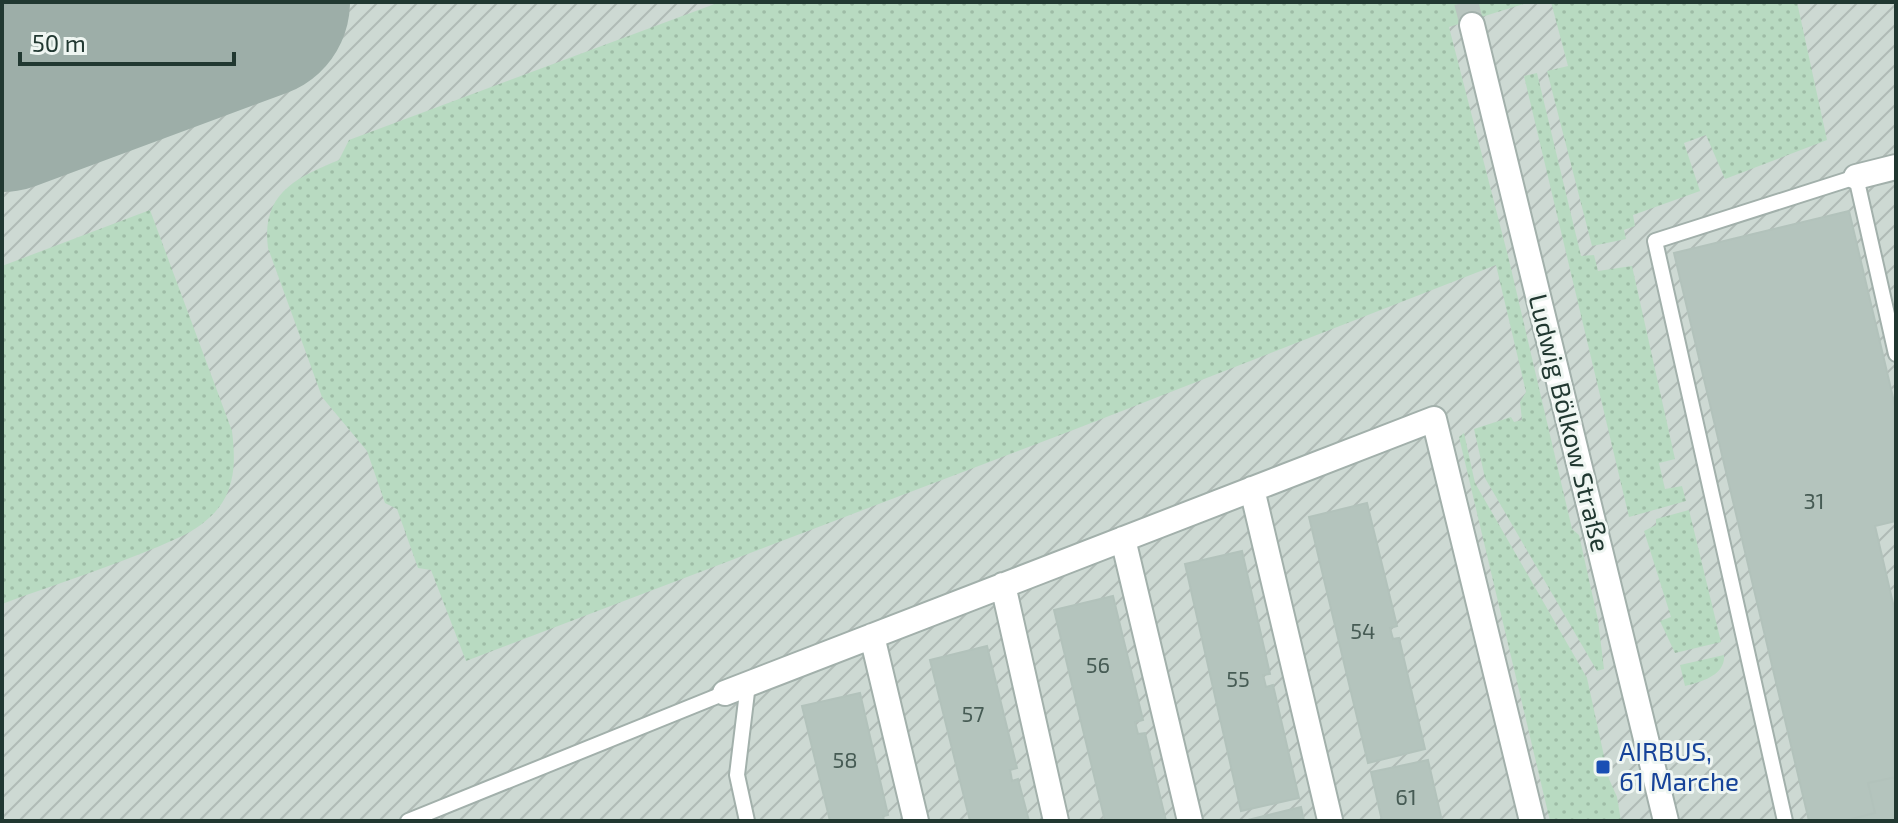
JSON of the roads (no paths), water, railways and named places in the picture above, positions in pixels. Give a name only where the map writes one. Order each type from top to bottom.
[{"type":"street","name":"Ludwig Bölkow Straße","points":[[1472,25],[1666,821]]},
{"type":"street","points":[[1856,177],[1896,167]]},
{"type":"street","points":[[725,693],[1434,419],[1532,821]]},
{"type":"street","points":[[1252,489],[1330,820]]},
{"type":"street","points":[[1123,539],[1190,821]]},
{"type":"street","points":[[1003,585],[1056,821]]},
{"type":"street","points":[[872,636],[916,821]]},
{"type":"lane","points":[[1785,821],[1655,241],[1856,177],[1896,354]]},
{"type":"lane","points":[[747,821],[737,775],[748,684]]},
{"type":"lane","points":[[408,821],[725,693]]},
{"type":"tunnel","points":[[1466,2],[1472,25]]},
{"type":"place","name":"AIRBUS, 61 Marche","points":[[1603,767]]}]
